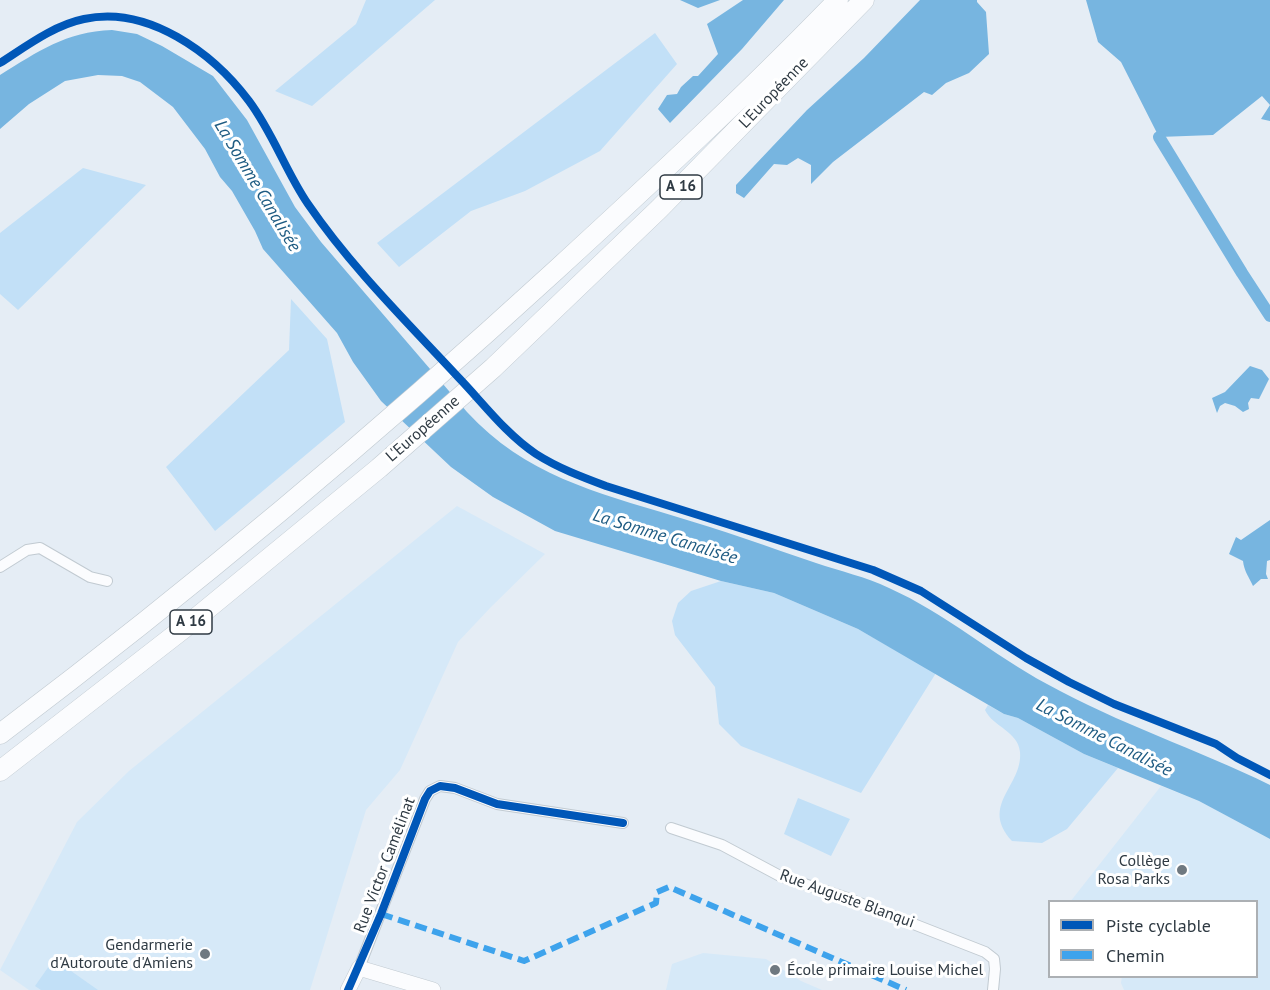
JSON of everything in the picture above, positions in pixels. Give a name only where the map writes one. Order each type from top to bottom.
[{"type":"highway","name":"L'Européenne","points":[[0,734],[135,630],[360,446],[669,166],[838,0]]},
{"type":"highway","name":"L'Européenne","points":[[0,771],[183,628],[379,468],[493,368],[659,209],[864,0]]},
{"type":"street","points":[[0,567],[27,550],[40,548],[90,577],[107,581]]},
{"type":"street","name":"Rue Victor Camélinat","points":[[359,968],[425,798],[430,791],[440,786],[455,788],[497,804],[623,823]]},
{"type":"street","name":"Rue Auguste Blanqui","points":[[671,828],[722,845],[780,876],[847,898],[985,952],[994,959],[993,990]]},
{"type":"street","points":[[348,990],[359,968],[433,990]]},
{"type":"shaded area","points":[[366,0],[435,0],[312,106],[275,91],[356,24]]},
{"type":"shaded area","points":[[655,33],[677,64],[600,151],[525,191],[471,211],[399,267],[377,243]]},
{"type":"shaded area","points":[[83,168],[146,185],[18,310],[0,294],[0,233]]},
{"type":"shaded area","points":[[291,299],[327,339],[345,422],[215,531],[166,467],[289,350]]},
{"type":"shaded area","points":[[457,506],[545,554],[458,642],[400,770],[366,810],[310,990],[29,990],[0,970],[77,822],[129,771]]},
{"type":"shaded area","points":[[721,581],[774,593],[858,629],[936,673],[861,793],[741,746],[719,724],[715,687],[675,635],[672,621],[678,603],[691,591]]},
{"type":"shaded area","points":[[988,705],[1004,714],[1018,718],[1084,754],[1118,768],[1067,829],[1042,843],[1012,841],[1003,828],[1000,817],[1001,806],[1019,764],[1020,752],[1015,739],[989,716],[985,710]]},
{"type":"shaded area","name":"Collège Rosa Parks","points":[[1161,786],[1199,801],[1270,839],[1270,990],[1124,990],[1121,983],[1122,978],[1258,978],[1258,900],[1072,900]]},
{"type":"shaded area","points":[[798,798],[850,819],[831,856],[784,834]]},
{"type":"shaded area","points":[[703,953],[766,959],[801,981],[822,990],[666,990],[672,964]]},
{"type":"shaded area","points":[[54,959],[98,990],[41,990],[35,986]]},
{"type":"water","points":[[680,0],[720,0],[698,8]]},
{"type":"water","points":[[743,0],[784,0],[742,49],[670,123],[658,109],[667,95],[677,94],[681,87],[693,76],[698,76],[718,54],[707,24]]},
{"type":"water","points":[[920,0],[977,0],[986,12],[989,54],[969,73],[946,83],[932,95],[924,92],[833,162],[811,184],[811,165],[798,158],[787,165],[774,164],[744,198],[736,193],[736,185],[807,110],[864,58]]},
{"type":"water","points":[[1086,0],[1270,0],[1270,105],[1262,96],[1213,135],[1159,137],[1121,62],[1098,42]]},
{"type":"water","name":"La Somme Canalisée","points":[[112,30],[137,34],[213,76],[247,120],[295,207],[321,242],[467,412],[489,434],[513,451],[563,479],[589,489],[862,577],[910,598],[1047,684],[1130,724],[1270,785],[1270,839],[1199,801],[1084,754],[1018,718],[1004,714],[858,629],[774,593],[721,581],[555,531],[493,497],[451,467],[381,401],[353,362],[337,333],[263,249],[232,191],[220,177],[205,149],[173,107],[140,82],[122,76],[98,75],[65,81],[29,104],[0,129],[0,75],[53,44],[80,34]]},
{"type":"water","points":[[1270,105],[1270,121],[1261,119]]},
{"type":"water","points":[[1250,366],[1262,370],[1269,379],[1259,399],[1251,398],[1248,403],[1249,409],[1243,412],[1225,403],[1220,406],[1217,413],[1212,398],[1225,392]]},
{"type":"water","points":[[1270,520],[1270,560],[1267,561],[1266,574],[1268,579],[1261,579],[1253,586],[1243,561],[1229,554],[1236,537],[1241,540]]},
{"type":"waterway","points":[[1159,137],[1270,316]]},
{"type":"marked path","points":[[381,914],[524,961],[656,903],[657,892],[669,887],[906,990]]},
{"type":"cycle path","points":[[0,63],[51,31],[84,19],[108,17],[132,19],[155,26],[177,37],[198,50],[217,66],[249,101],[258,113],[308,204],[342,250],[495,418],[536,454],[561,468],[606,486],[873,570],[921,591],[1026,658],[1069,682],[1114,704],[1216,744],[1270,775]]},
{"type":"cycle path","points":[[348,990],[430,791],[440,786],[455,788],[497,804],[623,823]]},
{"type":"place","name":"Collège Rosa Parks","points":[[1182,870]]},
{"type":"place","name":"Gendarmerie d'Autoroute d'Amiens","points":[[205,954]]},
{"type":"place","name":"École primaire Louise Michel","points":[[775,970]]}]
